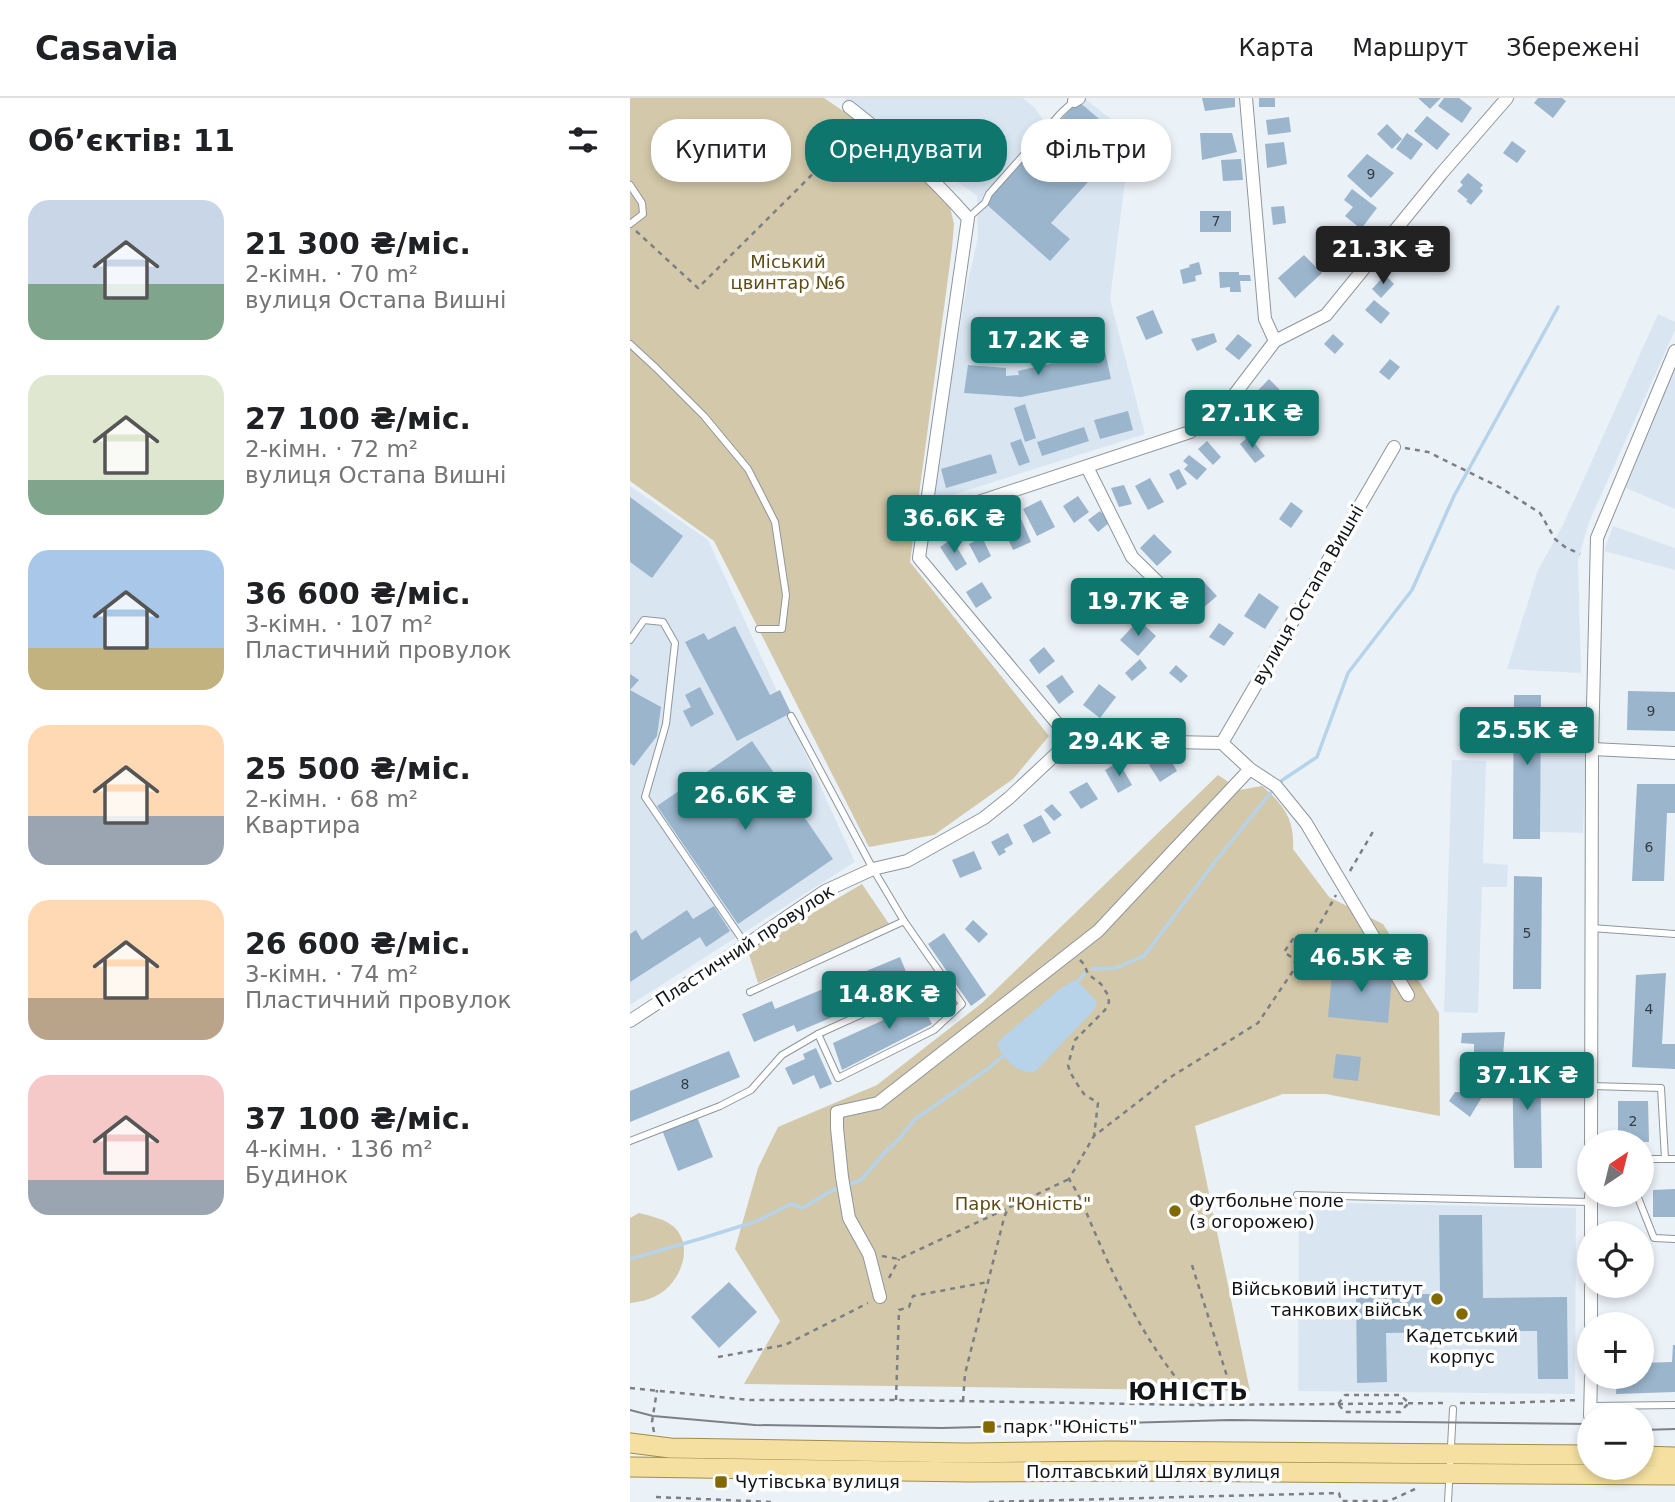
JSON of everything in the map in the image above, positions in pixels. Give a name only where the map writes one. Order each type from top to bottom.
[{"type":"main road","points":[[630,1443],[670,1448],[728,1450]]},
{"type":"main road","name":"Полтавський Шлях вулиця","points":[[630,1469],[654,1461],[728,1450],[966,1453],[1110,1451],[1450,1464]]},
{"type":"main road","points":[[1654,1456],[1675,1457]]},
{"type":"main road","name":"Полтавський Шлях вулиця","points":[[630,1469],[1133,1471],[1577,1462]]},
{"type":"main road","name":"Полтавський Шлях вулиця","points":[[1654,1472],[1675,1475]]},
{"type":"street","points":[[1246,98],[1265,319],[1275,341]]},
{"type":"street","points":[[924,520],[1190,432],[1217,414],[1275,341],[1326,315],[1441,173],[1507,98]]},
{"type":"street","points":[[849,107],[865,119]]},
{"type":"street","points":[[936,182],[968,218],[919,558],[1071,740],[1222,743],[1250,769],[1276,786],[1300,814],[1408,995]]},
{"type":"street","points":[[1591,1130],[1591,749],[1597,538],[1675,351]]},
{"type":"street","name":"вулиця Остапа Вишні","points":[[1222,743],[1394,447]]},
{"type":"street","points":[[1087,467],[1132,557],[1173,597]]},
{"type":"street","name":"Пластичний провулок","points":[[630,1021],[825,891],[873,869],[907,861],[984,818],[1071,740]]},
{"type":"street","points":[[1591,749],[1675,753]]},
{"type":"street","points":[[880,1297],[869,1254],[849,1218],[842,1177],[837,1112],[878,1103],[1098,931],[1250,769]]},
{"type":"lane","points":[[968,218],[985,203],[989,194],[1060,113],[1076,99]]},
{"type":"lane","points":[[630,186],[642,203],[643,214],[630,225]]},
{"type":"lane","points":[[630,344],[704,416],[748,469],[775,522],[786,595],[782,629],[759,629]]},
{"type":"lane","points":[[630,640],[645,620],[663,622],[675,643],[666,724],[645,797],[746,945]]},
{"type":"lane","points":[[791,716],[873,869],[904,921],[962,1004],[934,1030],[838,1078],[818,1034]]},
{"type":"lane","points":[[750,992],[904,921]]},
{"type":"lane","points":[[1591,928],[1675,934]]},
{"type":"lane","points":[[630,1141],[720,1106],[751,1090],[782,1055],[818,1034],[943,978]]},
{"type":"lane","points":[[1591,1086],[1661,1088],[1665,1159]]},
{"type":"lane","points":[[1654,1159],[1675,1159]]},
{"type":"lane","points":[[1297,1195],[1577,1199]]},
{"type":"lane","points":[[1642,1208],[1654,1238],[1675,1239]]},
{"type":"lane","points":[[1654,1406],[1675,1405]]},
{"type":"lane","points":[[1448,1502],[1452,1409]]},
{"type":"path","points":[[630,225],[698,288],[805,181]]},
{"type":"path","points":[[1394,447],[1428,452],[1501,488],[1540,513],[1555,539],[1564,547],[1580,554]]},
{"type":"path","points":[[869,1254],[898,1259],[1069,1178],[1094,1136],[1169,1078],[1258,1023],[1297,965],[1374,830]]},
{"type":"path","points":[[1297,965],[1284,952],[1293,939],[1307,948]]},
{"type":"path","points":[[1071,952],[1084,964],[1088,974],[1101,984],[1109,1002],[1105,1010],[1075,1040],[1068,1065],[1084,1094],[1098,1103],[1094,1136]]},
{"type":"path","points":[[1069,1178],[1080,1196],[1128,1301],[1175,1378],[1201,1405]]},
{"type":"path","points":[[963,1401],[965,1374],[1008,1208]]},
{"type":"path","points":[[1192,1265],[1236,1405]]},
{"type":"path","points":[[896,1400],[899,1310],[909,1307],[913,1296],[988,1282]]},
{"type":"path","points":[[718,1357],[785,1345],[880,1297]]},
{"type":"path","points":[[630,1388],[750,1400],[1201,1405],[1395,1404]]},
{"type":"path","points":[[654,1435],[652,1422],[657,1390]]},
{"type":"path","points":[[1345,1395],[1400,1395],[1409,1403],[1400,1412],[1345,1412],[1338,1404],[1345,1395]]},
{"type":"path","points":[[989,1502],[1339,1493],[1341,1501],[1389,1502],[1414,1490]]},
{"type":"path","points":[[656,1497],[773,1502]]},
{"type":"shaded area","points":[[844,98],[1023,98],[1042,119],[1021,119],[1021,182],[1125,182],[1110,299],[1145,434],[943,498],[933,492],[967,285],[978,237],[977,196],[958,182],[1007,182],[1007,119],[872,119]]},
{"type":"shaded area","points":[[1082,98],[1111,119],[1056,119]]},
{"type":"shaded area","points":[[1658,314],[1675,322],[1675,330],[1589,522],[1578,560],[1581,673],[1507,669],[1538,570],[1563,525]]},
{"type":"shaded area","points":[[1675,351],[1675,509],[1619,485]]},
{"type":"shaded area","points":[[630,486],[708,540],[855,862],[630,1005]]},
{"type":"shaded area","points":[[1613,526],[1675,548],[1675,570],[1604,551]]},
{"type":"shaded area","points":[[1513,742],[1586,744],[1583,833],[1513,831]]},
{"type":"shaded area","points":[[1452,760],[1486,761],[1483,863],[1508,865],[1507,887],[1482,887],[1478,1013],[1444,1012]]},
{"type":"shaded area","name":"Військовий інститут танкових військ","points":[[1299,1202],[1576,1208],[1575,1394],[1298,1391]]},
{"type":"green space","name":"Міський цвинтар №6","points":[[630,98],[824,98],[855,119],[805,119],[805,182],[927,182],[950,207],[954,224],[952,248],[910,562],[1049,736],[1013,779],[934,835],[869,847],[714,541],[630,481]]},
{"type":"green space","name":"Парк \"Юність\"","points":[[1218,775],[1240,790],[1262,786],[1276,799],[1290,821],[1293,849],[1329,897],[1383,924],[1439,1013],[1440,1116],[1326,1094],[1283,1094],[1195,1126],[1250,1391],[744,1384],[780,1321],[735,1249],[758,1168],[778,1127],[877,1085],[982,1003]]},
{"type":"green space","points":[[862,884],[889,924],[758,983],[748,951]]},
{"type":"green space","points":[[639,1213],[674,1227],[680,1235],[684,1253],[679,1271],[668,1287],[650,1299],[630,1303],[630,1218]]},
{"type":"water","points":[[1074,980],[1097,1002],[1096,1006],[1036,1071],[1018,1069],[1008,1061],[997,1044]]},
{"type":"building","points":[[1202,98],[1235,98],[1235,107],[1205,111]]},
{"type":"building","points":[[1259,98],[1275,98],[1275,107],[1259,107]]},
{"type":"building","points":[[1418,98],[1441,98],[1430,109]]},
{"type":"building","points":[[1444,98],[1459,98],[1472,108],[1462,123],[1438,106]]},
{"type":"building","points":[[1538,98],[1562,98],[1566,101],[1553,118],[1534,103]]},
{"type":"building","points":[[1078,101],[1099,119],[1062,119]]},
{"type":"building","points":[[1427,116],[1450,134],[1437,150],[1414,131]]},
{"type":"building","points":[[1289,117],[1291,132],[1268,135],[1266,120]]},
{"type":"building","points":[[1387,124],[1402,139],[1392,149],[1377,134]]},
{"type":"building","points":[[1200,133],[1232,133],[1237,152],[1202,160]]},
{"type":"building","points":[[1407,133],[1423,144],[1411,160],[1396,149]]},
{"type":"building","points":[[1512,141],[1526,151],[1517,163],[1503,153]]},
{"type":"building","points":[[1284,142],[1287,164],[1267,168],[1265,144]]},
{"type":"building","points":[[1367,154],[1394,173],[1371,198],[1347,176]]},
{"type":"building","points":[[1241,159],[1243,180],[1223,181],[1221,160]]},
{"type":"building","points":[[1021,164],[1021,182],[1088,182],[1051,223],[1070,239],[1050,261],[985,203],[1007,182]]},
{"type":"building","points":[[1468,173],[1483,185],[1480,188],[1483,191],[1471,205],[1457,191],[1463,185],[1460,182]]},
{"type":"building","points":[[1352,189],[1377,208],[1361,229],[1345,216],[1353,207],[1344,200]]},
{"type":"building","points":[[1284,206],[1286,223],[1273,225],[1271,207]]},
{"type":"building","points":[[1200,211],[1231,211],[1231,232],[1200,232]]},
{"type":"building","points":[[1304,255],[1322,273],[1295,298],[1278,278]]},
{"type":"building","points":[[1199,262],[1202,274],[1195,276],[1196,281],[1183,284],[1180,270]]},
{"type":"building","points":[[1219,272],[1250,275],[1251,281],[1240,281],[1241,292],[1230,292],[1230,287],[1220,288]]},
{"type":"building","points":[[1385,275],[1394,284],[1381,298],[1372,289]]},
{"type":"building","points":[[1374,300],[1390,313],[1381,324],[1365,310]]},
{"type":"building","points":[[1153,310],[1163,333],[1146,340],[1136,317]]},
{"type":"building","points":[[1214,333],[1217,342],[1197,351],[1191,339]]},
{"type":"building","points":[[1238,334],[1252,345],[1239,360],[1225,349]]},
{"type":"building","points":[[1333,334],[1344,344],[1335,354],[1324,344]]},
{"type":"building","points":[[1105,351],[1111,379],[1021,397],[964,393],[968,365],[1006,368],[1006,376],[1019,375],[1018,371]]},
{"type":"building","points":[[1390,359],[1400,367],[1389,380],[1379,372]]},
{"type":"building","points":[[1269,379],[1294,404],[1272,426],[1246,403]]},
{"type":"building","points":[[1025,404],[1036,438],[1025,442],[1014,408]]},
{"type":"building","points":[[1242,407],[1258,424],[1244,435],[1229,418]]},
{"type":"building","points":[[1128,411],[1133,430],[1100,439],[1094,420]]},
{"type":"building","points":[[1084,427],[1089,441],[1042,456],[1037,442]]},
{"type":"building","points":[[1249,436],[1265,456],[1255,463],[1240,444]]},
{"type":"building","points":[[1021,439],[1030,462],[1019,466],[1010,443]]},
{"type":"building","points":[[1207,441],[1221,457],[1213,465],[1198,449]]},
{"type":"building","points":[[991,454],[997,473],[946,488],[941,469]]},
{"type":"building","points":[[1189,455],[1207,469],[1197,480],[1184,469],[1188,465],[1183,461]]},
{"type":"building","points":[[1179,469],[1187,484],[1177,490],[1169,474]]},
{"type":"building","points":[[1150,478],[1164,502],[1148,510],[1135,486]]},
{"type":"building","points":[[1124,485],[1132,504],[1119,507],[1111,488]]},
{"type":"building","points":[[1078,496],[1089,512],[1074,523],[1063,506]]},
{"type":"building","points":[[630,497],[683,536],[652,578],[630,562]]},
{"type":"building","points":[[1041,500],[1055,527],[1037,536],[1023,509]]},
{"type":"building","points":[[1291,502],[1303,511],[1291,528],[1279,519]]},
{"type":"building","points":[[1100,511],[1110,522],[1098,532],[1088,520]]},
{"type":"building","points":[[1019,514],[1031,542],[1013,550],[1001,523]]},
{"type":"building","points":[[1154,534],[1172,552],[1157,566],[1140,548]]},
{"type":"building","points":[[982,537],[991,556],[979,563],[969,544]]},
{"type":"building","points":[[952,539],[967,564],[956,571],[940,547]]},
{"type":"building","points":[[1203,581],[1217,596],[1197,613],[1184,598]]},
{"type":"building","points":[[982,582],[992,598],[976,608],[966,592]]},
{"type":"building","points":[[1135,590],[1154,609],[1145,619],[1125,601]]},
{"type":"building","points":[[1259,593],[1279,607],[1265,629],[1244,616]]},
{"type":"building","points":[[1139,620],[1156,636],[1138,656],[1120,640]]},
{"type":"building","points":[[1219,623],[1234,633],[1224,646],[1209,637]]},
{"type":"building","points":[[735,626],[770,695],[780,690],[791,713],[737,741],[685,642],[704,633],[708,640]]},
{"type":"building","points":[[1044,647],[1055,661],[1039,674],[1029,660]]},
{"type":"building","points":[[1140,659],[1147,668],[1132,681],[1125,673]]},
{"type":"building","points":[[1176,665],[1188,676],[1181,683],[1169,673]]},
{"type":"building","points":[[630,674],[639,680],[630,690]]},
{"type":"building","points":[[1062,675],[1074,692],[1059,704],[1046,686]]},
{"type":"building","points":[[1099,684],[1116,697],[1100,718],[1083,705]]},
{"type":"building","points":[[700,687],[714,714],[691,727],[683,711],[691,707],[685,695]]},
{"type":"building","points":[[630,690],[661,707],[657,736],[634,766],[630,763]]},
{"type":"building","points":[[1628,691],[1675,692],[1675,731],[1627,730]]},
{"type":"building","points":[[1514,695],[1541,695],[1540,839],[1513,839]]},
{"type":"building","points":[[752,741],[833,859],[738,924],[657,806]]},
{"type":"building","points":[[1167,754],[1177,771],[1160,782],[1149,765]]},
{"type":"building","points":[[1119,762],[1132,785],[1118,793],[1105,770]]},
{"type":"building","points":[[1087,782],[1098,799],[1081,809],[1069,792]]},
{"type":"building","points":[[1637,784],[1675,784],[1675,813],[1667,813],[1664,881],[1632,881]]},
{"type":"building","points":[[1052,804],[1062,815],[1054,821],[1044,810]]},
{"type":"building","points":[[1041,815],[1051,833],[1033,843],[1023,825]]},
{"type":"building","points":[[1008,833],[1013,844],[999,856],[991,842]]},
{"type":"building","points":[[974,851],[982,869],[960,878],[952,860]]},
{"type":"building","points":[[1514,876],[1542,877],[1541,989],[1513,989]]},
{"type":"building","points":[[714,906],[730,931],[706,947],[700,937],[630,982],[630,934],[636,930],[642,940],[687,910],[693,919]]},
{"type":"building","points":[[973,920],[988,934],[979,943],[965,929]]},
{"type":"building","points":[[944,933],[986,995],[971,1006],[928,944]]},
{"type":"building","points":[[900,957],[911,984],[797,1032],[794,1025],[754,1042],[742,1014],[772,1001],[775,1009]]},
{"type":"building","points":[[1352,960],[1378,963],[1377,976],[1392,977],[1388,1023],[1328,1017],[1332,975],[1351,976]]},
{"type":"building","points":[[1666,973],[1662,1044],[1675,1044],[1675,1069],[1632,1067],[1636,975]]},
{"type":"building","points":[[947,991],[953,1004],[928,1016],[932,1024],[842,1070],[833,1043]]},
{"type":"building","points":[[1505,1032],[1503,1055],[1488,1066],[1480,1065],[1480,1060],[1474,1060],[1474,1044],[1461,1043],[1462,1033]]},
{"type":"building","points":[[816,1048],[832,1084],[820,1089],[814,1075],[793,1085],[785,1068],[805,1059],[803,1054]]},
{"type":"building","points":[[729,1051],[740,1077],[630,1122],[630,1091]]},
{"type":"building","points":[[1336,1054],[1361,1057],[1358,1081],[1333,1078]]},
{"type":"building","points":[[1540,1055],[1542,1168],[1514,1168],[1512,1056]]},
{"type":"building","points":[[1455,1092],[1475,1092],[1482,1097],[1470,1117],[1449,1101]]},
{"type":"building","points":[[1618,1101],[1648,1101],[1649,1130],[1618,1130]]},
{"type":"building","points":[[697,1117],[713,1157],[678,1171],[662,1130]]},
{"type":"building","points":[[1675,1189],[1675,1217],[1653,1217],[1654,1190]]},
{"type":"building","name":"Кадетський корпус","points":[[1439,1215],[1482,1215],[1483,1298],[1567,1297],[1568,1379],[1538,1379],[1537,1331],[1493,1331],[1493,1339],[1447,1340],[1447,1332],[1386,1333],[1387,1382],[1357,1383],[1356,1294],[1440,1294]]},
{"type":"building","points":[[729,1282],[757,1312],[719,1348],[691,1317]]},
{"type":"building","points":[[1675,1345],[1675,1392],[1616,1394],[1616,1389],[1654,1389],[1654,1363],[1672,1362]]},
{"type":"waterway","points":[[1281,781],[1317,757],[1348,673],[1412,590],[1454,496],[1558,307]]},
{"type":"waterway","points":[[1092,969],[1116,968],[1144,956],[1273,790]]},
{"type":"waterway","points":[[1075,985],[1085,973]]},
{"type":"waterway","points":[[630,1259],[757,1221],[791,1204],[803,1208],[829,1192],[861,1180],[914,1120],[1005,1054]]},
{"type":"tram line","points":[[630,1410],[653,1416],[755,1425],[942,1428],[1230,1420],[1577,1424]]},
{"type":"tram line","points":[[1654,1430],[1675,1429]]},
{"type":"place","name":"Футбольне поле (з огорожею)","points":[[1175,1211]]},
{"type":"place","name":"Військовий інститут танкових військ","points":[[1437,1299]]},
{"type":"place","name":"Кадетський корпус","points":[[1462,1314]]},
{"type":"place","name":"парк \"Юність\"","points":[[989,1427]]},
{"type":"place","name":"Чутівська вулиця","points":[[721,1482]]},
{"type":"district","name":"ЮНІСТЬ","points":[[1189,1392]]}]
